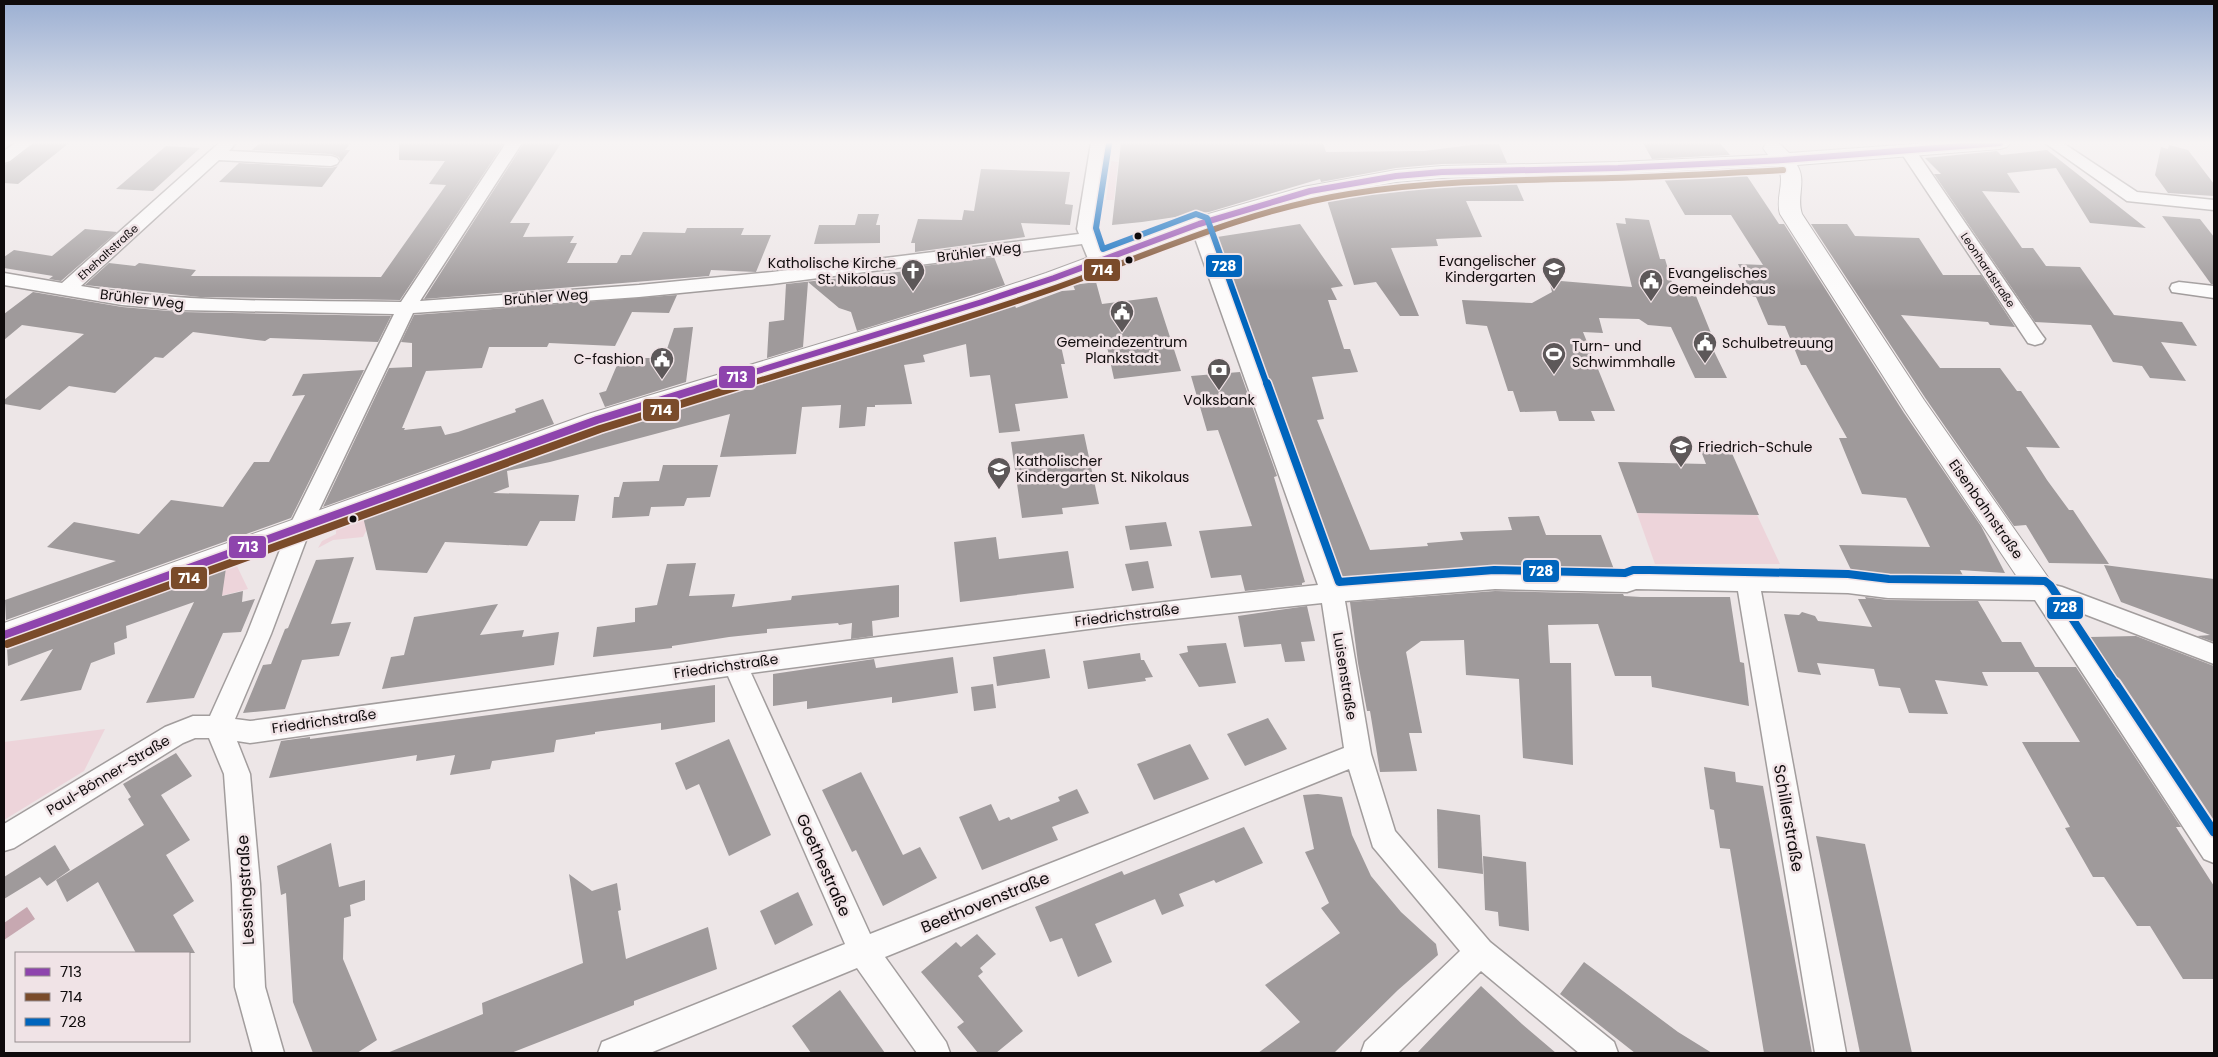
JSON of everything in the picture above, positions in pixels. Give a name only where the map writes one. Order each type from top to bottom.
[{"type":"street","name":"Ehehaltstraße","points":[[67,289],[174,192]]},
{"type":"street","points":[[218,727],[259,634],[300,527],[406,308],[482,192]]},
{"type":"street","points":[[1091,192],[1086,222],[1092,250]]},
{"type":"street","points":[[4,635],[597,420],[982,302],[1092,250],[1199,224],[1306,192]]},
{"type":"street","name":"Eisenbahnstraße","points":[[1790,192],[1787,205],[1791,214],[1915,406],[2042,590],[2214,850]]},
{"type":"street","name":"Leonhardstraße","points":[[1936,192],[2035,339]]},
{"type":"street","points":[[2126,192],[2133,197],[2211,209]]},
{"type":"street","name":"Luisenstraße","points":[[1199,224],[1332,593],[1358,754],[1383,838],[1480,952],[1603,1053]]},
{"type":"street","name":"Brühler Weg","points":[[12,280],[122,299],[181,304],[406,308],[639,291],[1092,250]]},
{"type":"street","points":[[4,294],[12,280]]},
{"type":"street","points":[[2179,288],[2214,292]]},
{"type":"street","name":"Friedrichstraße","points":[[218,727],[250,732],[735,665],[1127,615],[1332,593],[1495,580],[1627,582],[1650,580],[1848,584],[1888,589],[2042,590],[2214,654]]},
{"type":"street","name":"Schillerstraße","points":[[1748,582],[1830,1053]]},
{"type":"street","name":"Goethestraße","points":[[735,665],[863,951],[935,1053]]},
{"type":"street","name":"Paul-Bönner-Straße","points":[[4,838],[174,735],[193,727],[218,727]]},
{"type":"street","name":"Lessingstraße","points":[[218,727],[237,774],[246,884],[250,987],[268,1053]]},
{"type":"street","name":"Beethovenstraße","points":[[613,1053],[863,951],[1358,754]]},
{"type":"street","points":[[1376,1053],[1480,952]]},
{"type":"shaded area","points":[[1107,192],[1115,192],[1114,200],[1106,200]]},
{"type":"shaded area","points":[[1637,513],[1757,515],[1780,564],[1655,564]]},
{"type":"shaded area","points":[[363,516],[367,529],[363,537],[333,540],[318,548],[322,541],[336,534],[336,530],[342,524]]},
{"type":"shaded area","points":[[235,562],[248,589],[221,596],[226,565]]},
{"type":"shaded area","points":[[105,729],[84,771],[4,820],[4,742]]},
{"type":"shaded area","points":[[27,907],[35,919],[4,940],[4,923]]},
{"type":"building","points":[[441,192],[471,192],[400,300],[200,297],[85,285],[109,263],[135,266],[139,263],[196,270],[191,276],[381,277]]},
{"type":"building","points":[[492,192],[530,192],[510,223],[530,223],[523,237],[574,236],[570,243],[577,243],[567,263],[617,263],[621,255],[631,255],[643,232],[685,233],[687,228],[744,228],[741,235],[771,235],[756,272],[711,270],[709,276],[424,299]]},
{"type":"building","points":[[977,192],[1067,192],[1065,204],[1073,205],[1070,225],[1021,223],[1025,237],[915,252],[915,243],[911,243],[918,219],[962,220],[964,210],[974,211]]},
{"type":"building","points":[[1116,192],[1275,192],[1209,212],[1112,225]]},
{"type":"building","points":[[1351,192],[1520,192],[1524,201],[1466,201],[1482,237],[1436,239],[1438,246],[1391,248],[1419,316],[1400,316],[1376,282],[1354,285],[1326,197]]},
{"type":"building","points":[[1672,192],[1758,192],[1779,224],[1784,224],[1904,413],[1981,526],[2005,573],[1960,570],[1965,579],[1888,578],[1853,574],[1839,545],[1930,547],[1906,498],[1862,494],[1839,438],[1847,438],[1806,365],[1801,365],[1785,326],[1768,325],[1756,297],[1753,297],[1738,264],[1763,265],[1731,215],[1685,215]]},
{"type":"building","points":[[1947,192],[1983,192],[2022,248],[2033,248],[2046,266],[2080,267],[2114,315],[2182,322],[2197,346],[2161,342],[2186,381],[2150,378],[2142,366],[2113,362],[2091,325],[2035,322]]},
{"type":"building","points":[[2071,192],[2101,192],[2146,228],[2090,223]]},
{"type":"building","points":[[2214,192],[2214,196],[2168,193]]},
{"type":"building","points":[[858,214],[879,214],[876,225],[880,225],[880,243],[814,244],[819,225],[855,225]]},
{"type":"building","points":[[2162,216],[2200,219],[2214,237],[2214,284],[2211,284]]},
{"type":"building","points":[[1625,218],[1649,220],[1660,259],[1665,259],[1674,289],[1694,291],[1715,343],[1710,343],[1727,378],[1695,378],[1671,327],[1648,325],[1639,319],[1599,318],[1603,333],[1583,332],[1615,411],[1591,411],[1595,421],[1559,421],[1556,411],[1520,412],[1513,391],[1508,391],[1487,326],[1466,324],[1462,300],[1532,303],[1552,292],[1549,280],[1632,287],[1616,223],[1626,224]]},
{"type":"building","points":[[1300,224],[1343,286],[1331,288],[1337,300],[1328,300],[1344,349],[1350,349],[1358,372],[1312,377],[1324,419],[1317,420],[1370,550],[1428,546],[1427,543],[1463,540],[1460,532],[1512,530],[1508,517],[1539,516],[1546,535],[1601,535],[1615,572],[1495,569],[1346,581],[1346,579],[1342,579],[1303,468],[1300,469],[1263,369],[1265,369],[1217,237]]},
{"type":"building","points":[[1811,224],[1847,224],[1855,236],[1919,238],[1943,275],[1981,275],[2015,327],[1990,325],[1988,322],[1901,315],[1940,368],[2000,368],[2017,391],[2021,391],[2060,448],[2026,447],[2047,480],[2069,510],[2073,510],[2109,564],[2049,563],[2026,525],[2014,526],[1926,399]]},
{"type":"building","points":[[85,229],[117,232],[61,281],[49,279],[53,276],[4,268],[4,257],[14,250],[52,256]]},
{"type":"building","name":"Katholische Kirche St. Nikolaus","points":[[994,257],[1005,285],[857,331],[851,312],[839,308],[808,282],[803,347],[767,358],[769,322],[784,320],[786,284],[916,270],[916,267]]},
{"type":"building","points":[[1096,282],[1102,304],[1157,297],[1181,371],[1114,379],[1106,342],[1061,346],[1065,364],[1061,364],[1068,398],[1015,404],[1020,431],[999,433],[990,375],[970,377],[966,344],[923,355],[925,362],[904,365],[912,404],[867,407],[865,426],[839,428],[841,405],[802,407],[796,454],[720,457],[730,414],[550,462],[507,471],[509,487],[493,493],[579,495],[575,521],[540,521],[527,546],[445,542],[427,573],[376,570],[363,517],[607,428],[1013,301],[1016,308],[1062,291],[1075,290],[1073,285]]},
{"type":"building","points":[[33,292],[122,307],[181,312],[391,316],[378,342],[270,338],[265,341],[193,332],[163,358],[155,357],[115,393],[69,386],[40,410],[4,404],[4,400],[84,334],[22,325],[4,340],[4,314]]},
{"type":"building","points":[[677,295],[669,313],[632,312],[615,346],[549,343],[547,347],[489,347],[482,368],[426,371],[402,428],[405,428],[404,430],[441,426],[445,435],[516,412],[515,409],[543,399],[554,424],[323,507],[389,368],[412,367],[412,343],[401,342],[414,315]]},
{"type":"building","points":[[693,327],[686,382],[605,407],[599,393],[606,391],[620,358],[650,358],[665,355],[674,328]]},
{"type":"building","points":[[364,370],[291,518],[6,620],[5,600],[116,561],[47,547],[74,522],[139,534],[171,500],[223,507],[254,462],[269,462],[305,395],[292,396],[303,374]]},
{"type":"building","points":[[1240,372],[1277,476],[1274,477],[1305,582],[1302,585],[1245,591],[1241,575],[1211,578],[1199,531],[1252,526],[1218,430],[1207,431],[1191,376]]},
{"type":"building","points":[[1084,434],[1099,504],[1062,508],[1063,514],[1022,518],[1011,442]]},
{"type":"building","points":[[1701,451],[1731,451],[1759,515],[1637,513],[1618,462],[1706,464]]},
{"type":"building","points":[[663,465],[718,465],[710,497],[687,498],[684,506],[651,507],[649,516],[612,518],[614,497],[619,497],[623,482],[659,481]]},
{"type":"building","points":[[1166,522],[1172,546],[1130,550],[1125,526]]},
{"type":"building","points":[[996,537],[999,559],[1068,551],[1074,588],[960,602],[954,542]]},
{"type":"building","points":[[354,557],[331,624],[351,622],[339,656],[302,660],[285,709],[243,713],[263,665],[271,664],[316,560]]},
{"type":"building","points":[[1148,561],[1154,588],[1132,591],[1125,564]]},
{"type":"building","points":[[696,563],[689,596],[735,594],[732,607],[791,600],[792,596],[899,585],[899,617],[872,621],[873,636],[851,639],[852,623],[839,625],[838,623],[767,629],[767,633],[672,646],[672,648],[593,657],[597,627],[635,622],[635,608],[657,605],[667,564]]},
{"type":"building","points":[[2104,565],[2214,579],[2214,642],[2197,636],[2210,635],[2121,602]]},
{"type":"building","points":[[226,568],[222,596],[243,591],[242,602],[255,599],[241,632],[223,633],[194,698],[146,703],[194,602],[126,626],[127,638],[114,643],[115,654],[91,663],[81,690],[20,701],[53,649],[8,666],[7,648]]},
{"type":"building","points":[[1495,591],[1623,594],[1624,596],[1641,597],[1730,597],[1740,662],[1744,663],[1749,706],[1652,687],[1651,676],[1615,676],[1598,624],[1548,625],[1550,663],[1571,663],[1573,765],[1523,758],[1519,679],[1466,675],[1464,640],[1421,641],[1406,652],[1422,733],[1409,733],[1417,771],[1380,772],[1370,711],[1367,711],[1358,663],[1350,602]]},
{"type":"building","points":[[1865,597],[1888,600],[1978,601],[2002,642],[2021,642],[2035,667],[2076,667],[2181,827],[2176,827],[2214,886],[2214,979],[2183,979],[2150,926],[2137,926],[2104,877],[2093,877],[2065,828],[2070,827],[2022,742],[2080,742],[2038,672],[1982,672],[1988,686],[1935,680],[1948,714],[1909,713],[1900,688],[1879,686],[1874,669],[1817,663],[1821,675],[1798,672],[1784,614],[1799,615],[1802,612],[1815,616],[1818,621],[1872,627],[1858,599],[1866,599]]},
{"type":"building","points":[[498,604],[480,635],[524,630],[522,637],[559,632],[554,665],[382,689],[391,657],[404,655],[414,617]]},
{"type":"building","points":[[1307,606],[1315,641],[1301,642],[1305,661],[1285,662],[1281,644],[1244,647],[1238,616]]},
{"type":"building","points":[[2136,636],[2214,666],[2214,824],[2090,637]]},
{"type":"building","points":[[1226,643],[1236,683],[1199,687],[1179,654],[1188,652],[1187,646]]},
{"type":"building","points":[[1045,649],[1050,678],[997,686],[993,657]]},
{"type":"building","points":[[1140,653],[1141,660],[1144,660],[1153,677],[1145,678],[1146,681],[1088,689],[1083,661]]},
{"type":"building","points":[[953,657],[958,693],[892,703],[892,697],[807,709],[807,701],[773,706],[773,674],[874,659],[876,668]]},
{"type":"building","points":[[993,684],[996,708],[974,711],[971,687]]},
{"type":"building","points":[[715,685],[715,722],[661,730],[661,723],[595,732],[595,734],[556,740],[554,752],[492,761],[490,769],[450,775],[455,755],[416,761],[417,755],[269,778],[281,741],[310,737],[310,739]]},
{"type":"building","points":[[1268,718],[1287,749],[1245,766],[1227,734]]},
{"type":"building","points":[[729,739],[771,835],[729,856],[699,784],[686,790],[675,763]]},
{"type":"building","points":[[1190,744],[1209,779],[1154,800],[1137,764]]},
{"type":"building","points":[[176,753],[192,776],[161,795],[190,840],[166,855],[194,901],[173,915],[195,953],[135,952],[98,882],[67,902],[56,880],[144,825],[128,799],[131,797],[123,784]]},
{"type":"building","points":[[1704,767],[1735,772],[1736,782],[1763,786],[1812,1053],[1764,1053],[1730,849],[1720,848],[1714,810],[1710,809]]},
{"type":"building","points":[[861,772],[903,855],[920,847],[937,878],[883,906],[856,850],[852,852],[822,790]]},
{"type":"building","points":[[1077,789],[1089,813],[1052,827],[1058,840],[982,870],[959,817],[991,804],[999,821],[1009,817],[1011,820],[1060,801],[1058,797]]},
{"type":"building","points":[[1318,794],[1342,797],[1352,835],[1371,876],[1401,912],[1436,944],[1438,955],[1398,990],[1334,1053],[1258,1053],[1300,1022],[1265,985],[1340,933],[1321,908],[1329,903],[1305,852],[1314,849],[1303,795]]},
{"type":"building","points":[[1437,809],[1480,815],[1483,874],[1438,868]]},
{"type":"building","points":[[1244,827],[1263,863],[1216,883],[1214,880],[1179,894],[1184,906],[1162,915],[1155,899],[1095,924],[1112,962],[1078,977],[1062,938],[1050,942],[1035,907],[1122,871],[1124,875]]},
{"type":"building","points":[[1816,836],[1865,844],[1912,1053],[1860,1053]]},
{"type":"building","points":[[331,843],[339,887],[365,880],[365,900],[350,905],[351,916],[344,918],[343,959],[377,1040],[357,1053],[313,1053],[293,1002],[286,893],[281,895],[277,866]]},
{"type":"building","points":[[55,845],[70,870],[47,886],[40,877],[4,899],[4,877]]},
{"type":"building","points":[[1483,856],[1526,862],[1529,931],[1499,926],[1498,912],[1485,910]]},
{"type":"building","points":[[569,874],[592,891],[617,883],[621,910],[618,911],[626,959],[708,927],[717,969],[634,1001],[634,1005],[511,1053],[387,1053],[483,1014],[482,1003],[583,963]]},
{"type":"building","points":[[798,892],[813,925],[775,945],[760,911]]},
{"type":"building","points":[[977,934],[996,954],[980,968],[983,972],[978,976],[1023,1031],[996,1053],[978,1053],[957,1027],[964,1022],[921,972],[956,942],[961,947]]},
{"type":"building","points":[[1584,962],[1678,1032],[1712,1053],[1635,1053],[1560,994]]},
{"type":"building","points":[[1481,986],[1522,1024],[1556,1053],[1417,1053]]},
{"type":"building","points":[[840,990],[885,1053],[811,1053],[792,1026]]},
{"type":"transit line","name":"728","points":[[1102,192],[1096,228],[1103,249],[1196,214],[1207,218],[1339,582],[1494,570],[1625,573],[1633,570],[1649,570],[1848,574],[1889,579],[2045,581],[2050,585],[2214,832]]},
{"type":"transit line","name":"713","points":[[4,635],[597,420],[982,302],[1054,278],[1199,224],[1306,192]]},
{"type":"transit line","name":"714","points":[[7,644],[600,429],[985,311],[1057,287],[1202,233],[1293,206],[1361,192]]},
{"type":"place","name":"Evangelischer Kindergarten","points":[[1554,290]]},
{"type":"place","name":"Katholische Kirche St. Nikolaus","points":[[913,292]]},
{"type":"place","name":"Evangelisches Gemeindehaus","points":[[1651,302]]},
{"type":"place","name":"Gemeindezentrum Plankstadt","points":[[1122,333]]},
{"type":"place","name":"Schulbetreuung","points":[[1705,364]]},
{"type":"place","name":"Turn- und Schwimmhalle","points":[[1554,375]]},
{"type":"place","name":"C-fashion","points":[[662,380]]},
{"type":"place","name":"Volksbank","points":[[1219,391]]},
{"type":"place","name":"Friedrich-Schule","points":[[1681,468]]},
{"type":"place","name":"Katholischer Kindergarten St. Nikolaus","points":[[999,490]]}]
